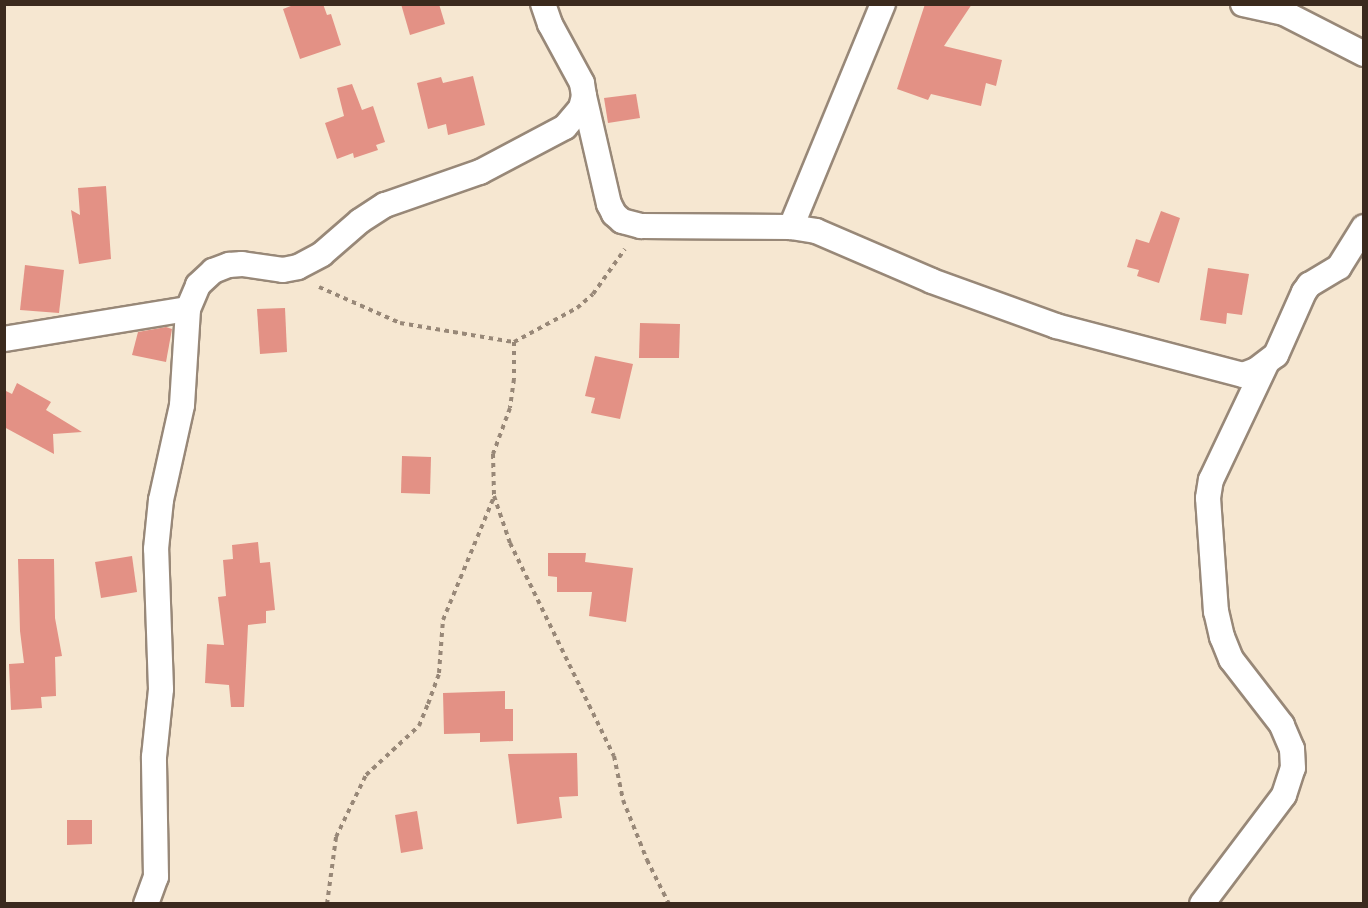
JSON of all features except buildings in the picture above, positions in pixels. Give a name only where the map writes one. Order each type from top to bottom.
[{"type":"street","points":[[543,4],[550,24],[582,83],[609,204],[614,214],[622,221],[641,226],[791,227],[831,235],[932,281],[1056,327],[1243,375],[1266,364]]},
{"type":"street","points":[[791,227],[883,4]]},
{"type":"street","points":[[1243,4],[1284,13],[1364,54]]},
{"type":"street","points":[[146,903],[156,877],[154,757],[161,677],[156,549],[161,500],[182,405],[188,309],[198,285],[213,270],[242,264],[283,270],[298,267],[322,254],[360,221],[385,205],[480,172],[565,127],[576,117],[584,96]]},
{"type":"street","points":[[1202,903],[1284,795],[1293,768],[1292,749],[1282,725],[1231,659],[1222,637],[1216,612],[1208,498],[1211,480],[1266,364],[1282,344],[1304,292],[1309,285],[1338,267],[1364,227]]},
{"type":"street","points":[[4,339],[188,309]]},
{"type":"path","points":[[283,270],[400,323],[514,342],[577,308],[593,294],[641,226]]},
{"type":"path","points":[[514,342],[514,379],[510,408],[493,454],[494,496],[510,543],[614,756],[623,800],[647,860],[669,903]]},
{"type":"path","points":[[327,903],[336,837],[366,775],[418,726],[428,704],[439,673],[443,620],[494,496]]}]
